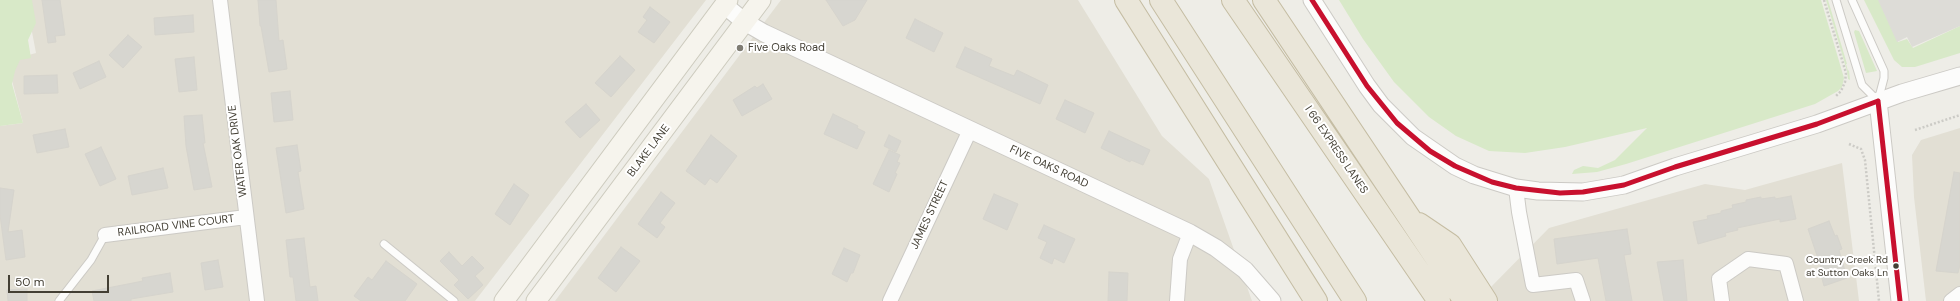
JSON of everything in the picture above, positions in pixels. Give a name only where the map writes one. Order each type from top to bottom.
[{"type":"highway","points":[[1126,0],[1316,301]]},
{"type":"highway","points":[[1161,0],[1355,301]]},
{"type":"highway","name":"I 66 EXPRESS LANES","points":[[1233,0],[1437,299]]},
{"type":"highway","points":[[1264,0],[1465,301]]},
{"type":"highway","points":[[1409,218],[1450,245],[1486,301]]},
{"type":"main road","name":"BLAKE LANE","points":[[536,301],[761,0]]},
{"type":"main road","points":[[504,301],[723,2]]},
{"type":"street","name":"WATER OAK DRIVE","points":[[220,0],[257,301]]},
{"type":"street","points":[[1312,0],[1367,86],[1381,105],[1402,128],[1430,151],[1455,166],[1492,182],[1516,188],[1560,192],[1583,192],[1624,185],[1689,162],[1817,124],[1878,101],[1960,76]]},
{"type":"street","name":"FIVE OAKS ROAD","points":[[723,2],[745,22],[764,33],[1190,233],[1222,253],[1245,270],[1272,301]]},
{"type":"street","points":[[1878,101],[1900,301]]},
{"type":"street","name":"JAMES STREET","points":[[890,301],[970,130]]},
{"type":"street","points":[[1516,188],[1533,285],[1576,280],[1583,301]]},
{"type":"street","name":"RAILROAD VINE COURT","points":[[105,235],[246,217]]},
{"type":"street","points":[[1177,301],[1180,259],[1190,233]]},
{"type":"street","points":[[1722,301],[1718,279],[1748,260],[1786,264],[1796,301]]},
{"type":"street","points":[[1951,301],[1960,294]]},
{"type":"lane","points":[[1836,0],[1862,85],[1878,101]]},
{"type":"lane","points":[[1852,0],[1884,71],[1884,78],[1878,101]]},
{"type":"lane","points":[[59,301],[91,260],[105,235]]},
{"type":"lane","points":[[384,244],[454,301]]},
{"type":"path","points":[[1824,0],[1846,73],[1845,82],[1841,91],[1835,97]]},
{"type":"path","points":[[1915,130],[1960,115]]},
{"type":"path","points":[[1849,144],[1861,148],[1865,160],[1879,301]]},
{"type":"shaded area","points":[[26,0],[706,0],[475,301],[0,301],[0,126],[23,123],[7,61],[36,53]]},
{"type":"shaded area","points":[[781,0],[1078,0],[1162,136],[1209,179],[1252,301],[555,301]]},
{"type":"shaded area","points":[[1878,0],[1960,0],[1960,26],[1912,47],[1907,37],[1897,42]]},
{"type":"shaded area","points":[[1960,128],[1960,301],[1926,301],[1914,197],[1912,155],[1921,140]]},
{"type":"shaded area","points":[[1842,163],[1859,301],[1495,301],[1488,290],[1549,228],[1705,184],[1745,190]]},
{"type":"green space","points":[[0,0],[32,0],[36,23],[28,40],[31,58],[20,60],[15,71],[12,84],[23,123],[0,126]]},
{"type":"green space","points":[[1339,0],[1821,0],[1844,78],[1842,87],[1838,91],[1815,104],[1626,164],[1597,172],[1572,174],[1574,170],[1583,166],[1598,168],[1615,160],[1647,128],[1565,147],[1525,153],[1489,151],[1456,136],[1429,117],[1394,82],[1363,39]]},
{"type":"green space","points":[[1826,0],[1828,0],[1848,71],[1849,70],[1850,80],[1848,79]]},
{"type":"green space","points":[[1864,0],[1879,0],[1898,42],[1907,39],[1913,48],[1960,26],[1960,53],[1915,67],[1902,67],[1894,60]]},
{"type":"green space","points":[[1855,30],[1859,31],[1877,71],[1866,73],[1854,32]]},
{"type":"building","points":[[42,0],[60,0],[65,35],[55,36],[56,42],[48,43]]},
{"type":"building","points":[[258,0],[276,0],[279,41],[283,40],[287,69],[269,72],[260,26]]},
{"type":"building","points":[[826,0],[867,0],[855,20],[843,26]]},
{"type":"building","points":[[650,7],[670,22],[654,43],[638,32],[647,20],[643,17]]},
{"type":"building","points":[[193,15],[194,32],[155,35],[154,18]]},
{"type":"building","points":[[915,19],[943,33],[934,52],[906,38]]},
{"type":"building","points":[[128,35],[142,47],[123,68],[109,55]]},
{"type":"building","points":[[965,47],[992,59],[989,66],[1014,76],[1017,70],[1048,85],[1040,104],[956,67]]},
{"type":"building","points":[[620,56],[635,70],[611,97],[595,83]]},
{"type":"building","points":[[194,57],[197,90],[179,92],[175,59]]},
{"type":"building","points":[[99,61],[106,77],[80,89],[73,73]]},
{"type":"building","points":[[57,75],[58,93],[24,94],[24,76]]},
{"type":"building","points":[[763,84],[772,99],[742,116],[733,100],[755,86],[757,88]]},
{"type":"building","points":[[290,91],[293,120],[274,122],[271,93]]},
{"type":"building","points":[[1065,100],[1094,113],[1085,133],[1056,119]]},
{"type":"building","points":[[586,104],[600,120],[580,138],[565,122]]},
{"type":"building","points":[[833,114],[858,126],[857,128],[865,132],[857,149],[824,134]]},
{"type":"building","points":[[202,115],[205,143],[203,143],[212,187],[194,190],[186,146],[184,116]]},
{"type":"building","points":[[65,129],[69,147],[37,153],[33,135]]},
{"type":"building","points":[[1109,131],[1150,150],[1143,165],[1131,160],[1130,162],[1101,148]]},
{"type":"building","points":[[711,135],[737,156],[717,183],[710,178],[705,185],[686,171]]},
{"type":"building","points":[[889,135],[901,141],[896,152],[884,146]]},
{"type":"building","points":[[297,145],[301,171],[298,172],[304,209],[286,213],[276,148]]},
{"type":"building","points":[[101,147],[116,179],[100,186],[85,154]]},
{"type":"building","points":[[889,150],[900,155],[897,162],[900,163],[889,192],[873,184]]},
{"type":"building","points":[[163,168],[168,188],[132,195],[128,176]]},
{"type":"building","points":[[1954,172],[1960,173],[1960,265],[1958,273],[1936,271]]},
{"type":"building","points":[[514,184],[529,195],[510,225],[495,214]]},
{"type":"building","points":[[0,188],[14,190],[8,232],[22,230],[25,257],[6,260],[0,215]]},
{"type":"building","points":[[661,192],[675,203],[660,223],[665,227],[657,238],[638,224]]},
{"type":"building","points":[[994,194],[1018,204],[1007,230],[983,219]]},
{"type":"building","points":[[1791,196],[1796,219],[1780,222],[1780,219],[1737,228],[1738,230],[1725,233],[1726,236],[1698,244],[1693,222],[1708,219],[1707,216],[1721,213],[1721,211],[1733,208],[1732,205],[1746,202],[1746,200],[1761,197],[1761,199],[1775,197],[1775,199]]},
{"type":"building","points":[[1829,221],[1835,236],[1837,235],[1842,249],[1839,250],[1847,278],[1824,286],[1820,271],[1822,270],[1808,229]]},
{"type":"building","points":[[1044,225],[1075,239],[1064,263],[1054,258],[1052,264],[1040,258],[1047,242],[1038,238]]},
{"type":"building","points":[[1627,229],[1631,254],[1624,255],[1632,301],[1606,301],[1598,258],[1557,264],[1554,239]]},
{"type":"building","points":[[304,238],[310,287],[316,286],[318,301],[296,301],[293,277],[290,277],[286,240]]},
{"type":"building","points":[[621,247],[640,261],[616,292],[598,278]]},
{"type":"building","points":[[844,248],[860,255],[853,273],[851,273],[847,282],[832,274]]},
{"type":"building","points":[[449,252],[462,266],[472,256],[484,268],[475,276],[483,285],[468,299],[454,285],[459,280],[440,261]]},
{"type":"building","points":[[218,260],[223,287],[205,290],[201,263]]},
{"type":"building","points":[[1683,260],[1687,301],[1664,301],[1657,262]]},
{"type":"building","points":[[386,261],[417,284],[405,301],[361,301],[354,296],[368,277],[372,280]]},
{"type":"building","points":[[1109,272],[1128,273],[1127,301],[1108,301]]},
{"type":"building","points":[[170,273],[173,292],[131,299],[131,301],[94,301],[92,291],[143,281],[142,278]]},
{"type":"building","points":[[27,289],[27,301],[8,301],[7,290]]},
{"type":"transit line","points":[[1312,0],[1367,86],[1397,123],[1430,151],[1455,166],[1492,182],[1516,188],[1560,193],[1583,192],[1624,185],[1675,167],[1817,124],[1878,101]]},
{"type":"transit line","points":[[1878,101],[1900,301]]},
{"type":"place","name":"Five Oaks Road","points":[[740,48]]},
{"type":"place","name":"Country Creek Rd at Sutton Oaks Ln","points":[[1896,266]]}]
